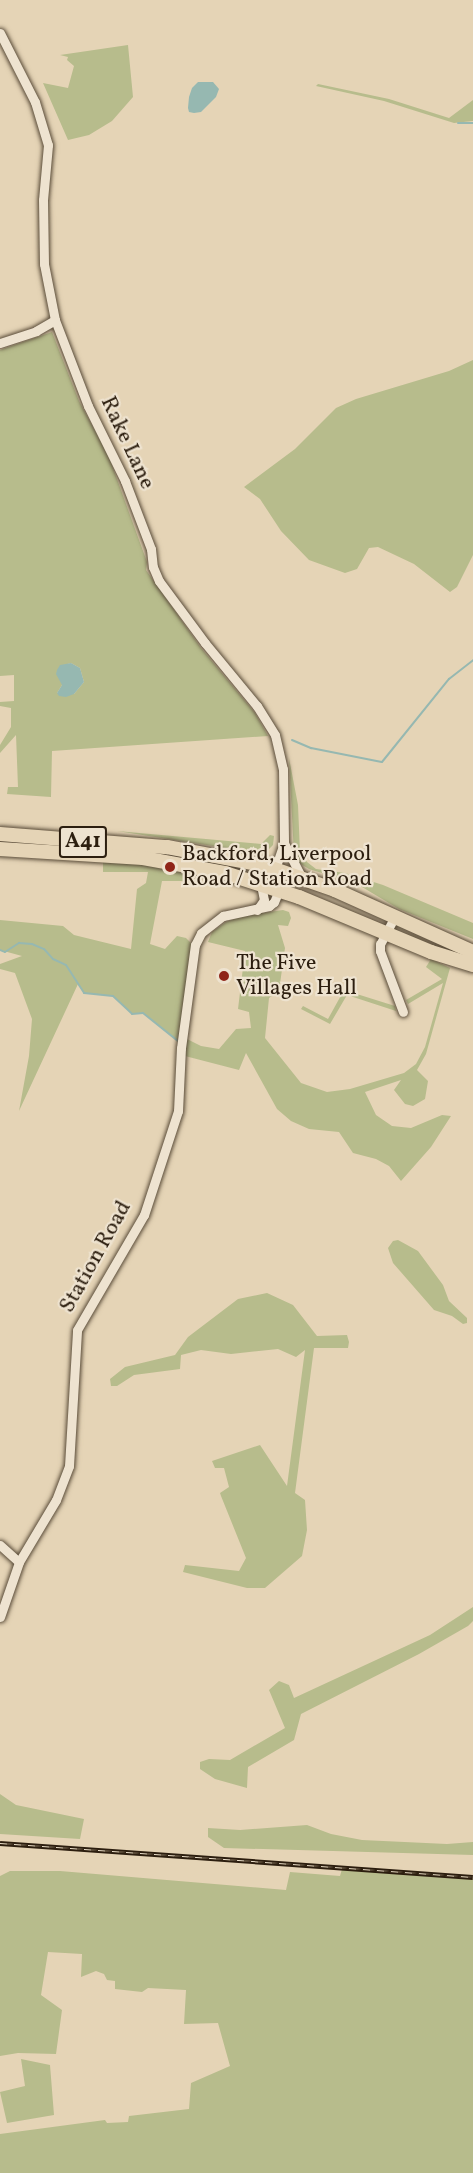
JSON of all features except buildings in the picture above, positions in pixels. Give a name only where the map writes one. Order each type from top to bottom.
[{"type":"highway","name":"A41","points":[[0,834],[167,847],[274,868],[301,877],[473,952]]},
{"type":"highway","name":"A41","points":[[0,849],[175,862],[279,890],[473,965]]},
{"type":"street","name":"Rake Lane","points":[[0,33],[35,102],[48,145],[43,200],[44,264],[55,320],[88,406],[125,481],[151,549],[153,567],[159,581],[205,644],[257,706],[275,735],[283,769],[284,843],[274,868]]},
{"type":"street","points":[[0,343],[36,331],[55,320]]},
{"type":"street","name":"Rake Lane","points":[[284,843],[301,877]]},
{"type":"street","points":[[257,910],[269,906],[279,890],[274,868]]},
{"type":"street","points":[[257,910],[264,900],[261,884]]},
{"type":"street","name":"Station Road","points":[[0,1617],[19,1562],[56,1500],[69,1466],[77,1330],[144,1215],[178,1111],[181,1048],[195,945],[201,933],[224,916],[257,910]]},
{"type":"street","points":[[394,918],[380,951],[403,1012]]},
{"type":"street","points":[[0,1545],[19,1562]]},
{"type":"green space","points":[[128,45],[133,97],[112,121],[89,135],[68,140],[43,83],[68,88],[74,66],[67,60],[68,57],[60,55]]},
{"type":"green space","points":[[318,84],[389,99],[449,118],[473,100],[473,121],[454,123],[384,101],[316,86]]},
{"type":"green space","points":[[52,332],[79,401],[109,457],[147,562],[146,570],[201,648],[255,713],[268,736],[52,751],[51,797],[7,794],[8,787],[18,787],[16,735],[0,753],[0,745],[11,727],[11,708],[0,706],[0,702],[14,701],[14,675],[0,676],[0,350]],"holes":[[[71,663],[80,668],[84,682],[74,694],[57,693],[62,685],[64,665]]]},
{"type":"green space","points":[[473,360],[473,555],[457,587],[450,592],[414,564],[378,547],[369,548],[357,569],[345,573],[309,560],[281,531],[260,499],[244,487],[295,449],[336,408],[356,399],[449,371]]},
{"type":"green space","points":[[289,758],[298,805],[300,852],[307,862],[316,869],[345,873],[383,885],[473,923],[473,939],[399,909],[357,884],[309,869],[299,863],[294,854]]},
{"type":"green space","points":[[117,831],[261,844],[270,835],[274,836],[273,845],[264,854]]},
{"type":"green space","points":[[103,860],[141,862],[192,874],[190,881],[162,881],[150,944],[165,949],[177,936],[186,938],[192,944],[178,1041],[143,1013],[132,1014],[113,996],[84,993],[78,984],[19,1111],[29,1056],[32,1019],[15,973],[0,969],[0,964],[22,956],[0,950],[0,920],[63,926],[74,935],[131,949],[137,889],[146,883],[148,872],[103,872]]},
{"type":"green space","points":[[283,910],[289,912],[291,918],[288,926],[278,925],[285,948],[279,991],[269,998],[265,1038],[301,1083],[327,1092],[350,1089],[404,1073],[416,1064],[425,1047],[443,983],[408,1004],[406,1000],[442,979],[426,967],[431,959],[450,968],[426,1054],[417,1070],[428,1081],[425,1099],[413,1106],[405,1104],[394,1090],[401,1080],[365,1092],[376,1115],[392,1126],[411,1128],[442,1115],[451,1116],[431,1147],[401,1181],[389,1166],[376,1159],[353,1153],[339,1132],[309,1129],[291,1121],[277,1109],[246,1053],[239,1070],[185,1056],[187,1039],[201,1046],[219,1049],[236,1029],[251,1028],[249,1012],[238,1009],[245,951],[208,942],[212,932],[226,922],[242,916]]},
{"type":"green space","points":[[344,990],[395,1006],[396,1011],[347,995],[330,1024],[301,1009],[303,1006],[328,1019]]},
{"type":"green space","points":[[398,1240],[418,1251],[443,1285],[449,1301],[467,1318],[467,1323],[463,1324],[452,1316],[434,1310],[393,1263],[388,1248],[393,1241]]},
{"type":"green space","points":[[267,1293],[293,1305],[317,1336],[347,1335],[349,1342],[348,1348],[314,1348],[295,1493],[305,1500],[307,1530],[302,1556],[265,1588],[247,1588],[183,1572],[185,1565],[239,1571],[246,1558],[220,1493],[229,1487],[224,1468],[215,1468],[212,1461],[260,1445],[287,1486],[305,1350],[296,1357],[278,1349],[231,1354],[201,1350],[181,1355],[180,1369],[134,1375],[117,1386],[111,1386],[110,1379],[125,1367],[175,1355],[188,1337],[238,1299]]},
{"type":"green space","points":[[473,1607],[473,1621],[468,1626],[419,1654],[301,1714],[294,1740],[248,1767],[247,1788],[215,1779],[200,1769],[200,1762],[209,1759],[230,1760],[285,1728],[269,1690],[279,1681],[289,1685],[294,1698],[430,1635]]},
{"type":"green space","points":[[0,1794],[16,1805],[84,1819],[80,1839],[0,1834]]},
{"type":"green space","points":[[307,1825],[331,1834],[362,1840],[447,1844],[473,1842],[473,1855],[224,1848],[208,1837],[208,1828],[240,1830]]},
{"type":"green space","points":[[342,1869],[473,1879],[473,2173],[0,2173],[0,2134],[105,2120],[107,2123],[128,2122],[129,2116],[189,2109],[191,2083],[230,2066],[218,2023],[184,2024],[186,1990],[148,1988],[142,1992],[115,1989],[115,1981],[107,1980],[104,1974],[96,1971],[81,1977],[82,1954],[48,1952],[41,1995],[62,2010],[56,2054],[18,2053],[0,2056],[0,1876],[10,1871],[60,1871],[286,1890],[290,1872],[340,1876]]},
{"type":"green space","points":[[21,2059],[50,2065],[54,2115],[7,2123],[0,2092],[25,2086]]},
{"type":"water","points":[[198,82],[213,82],[219,89],[216,97],[201,112],[189,112],[189,97],[192,88]]},
{"type":"water","points":[[71,663],[80,668],[84,682],[74,694],[66,697],[59,696],[57,693],[62,685],[56,674],[57,670],[60,665]]},
{"type":"waterway","points":[[458,123],[473,123]]},
{"type":"waterway","points":[[292,740],[311,748],[382,762],[449,679],[473,660]]},
{"type":"waterway","points":[[0,950],[5,952],[19,943],[32,944],[44,949],[53,959],[66,965],[84,993],[113,996],[132,1014],[143,1013],[178,1041]]},
{"type":"railway","points":[[0,1843],[473,1877]]},
{"type":"place","name":"Backford, Liverpool Road / Station Road","points":[[170,867]]},
{"type":"place","name":"The Five Villages Hall","points":[[224,976]]}]
